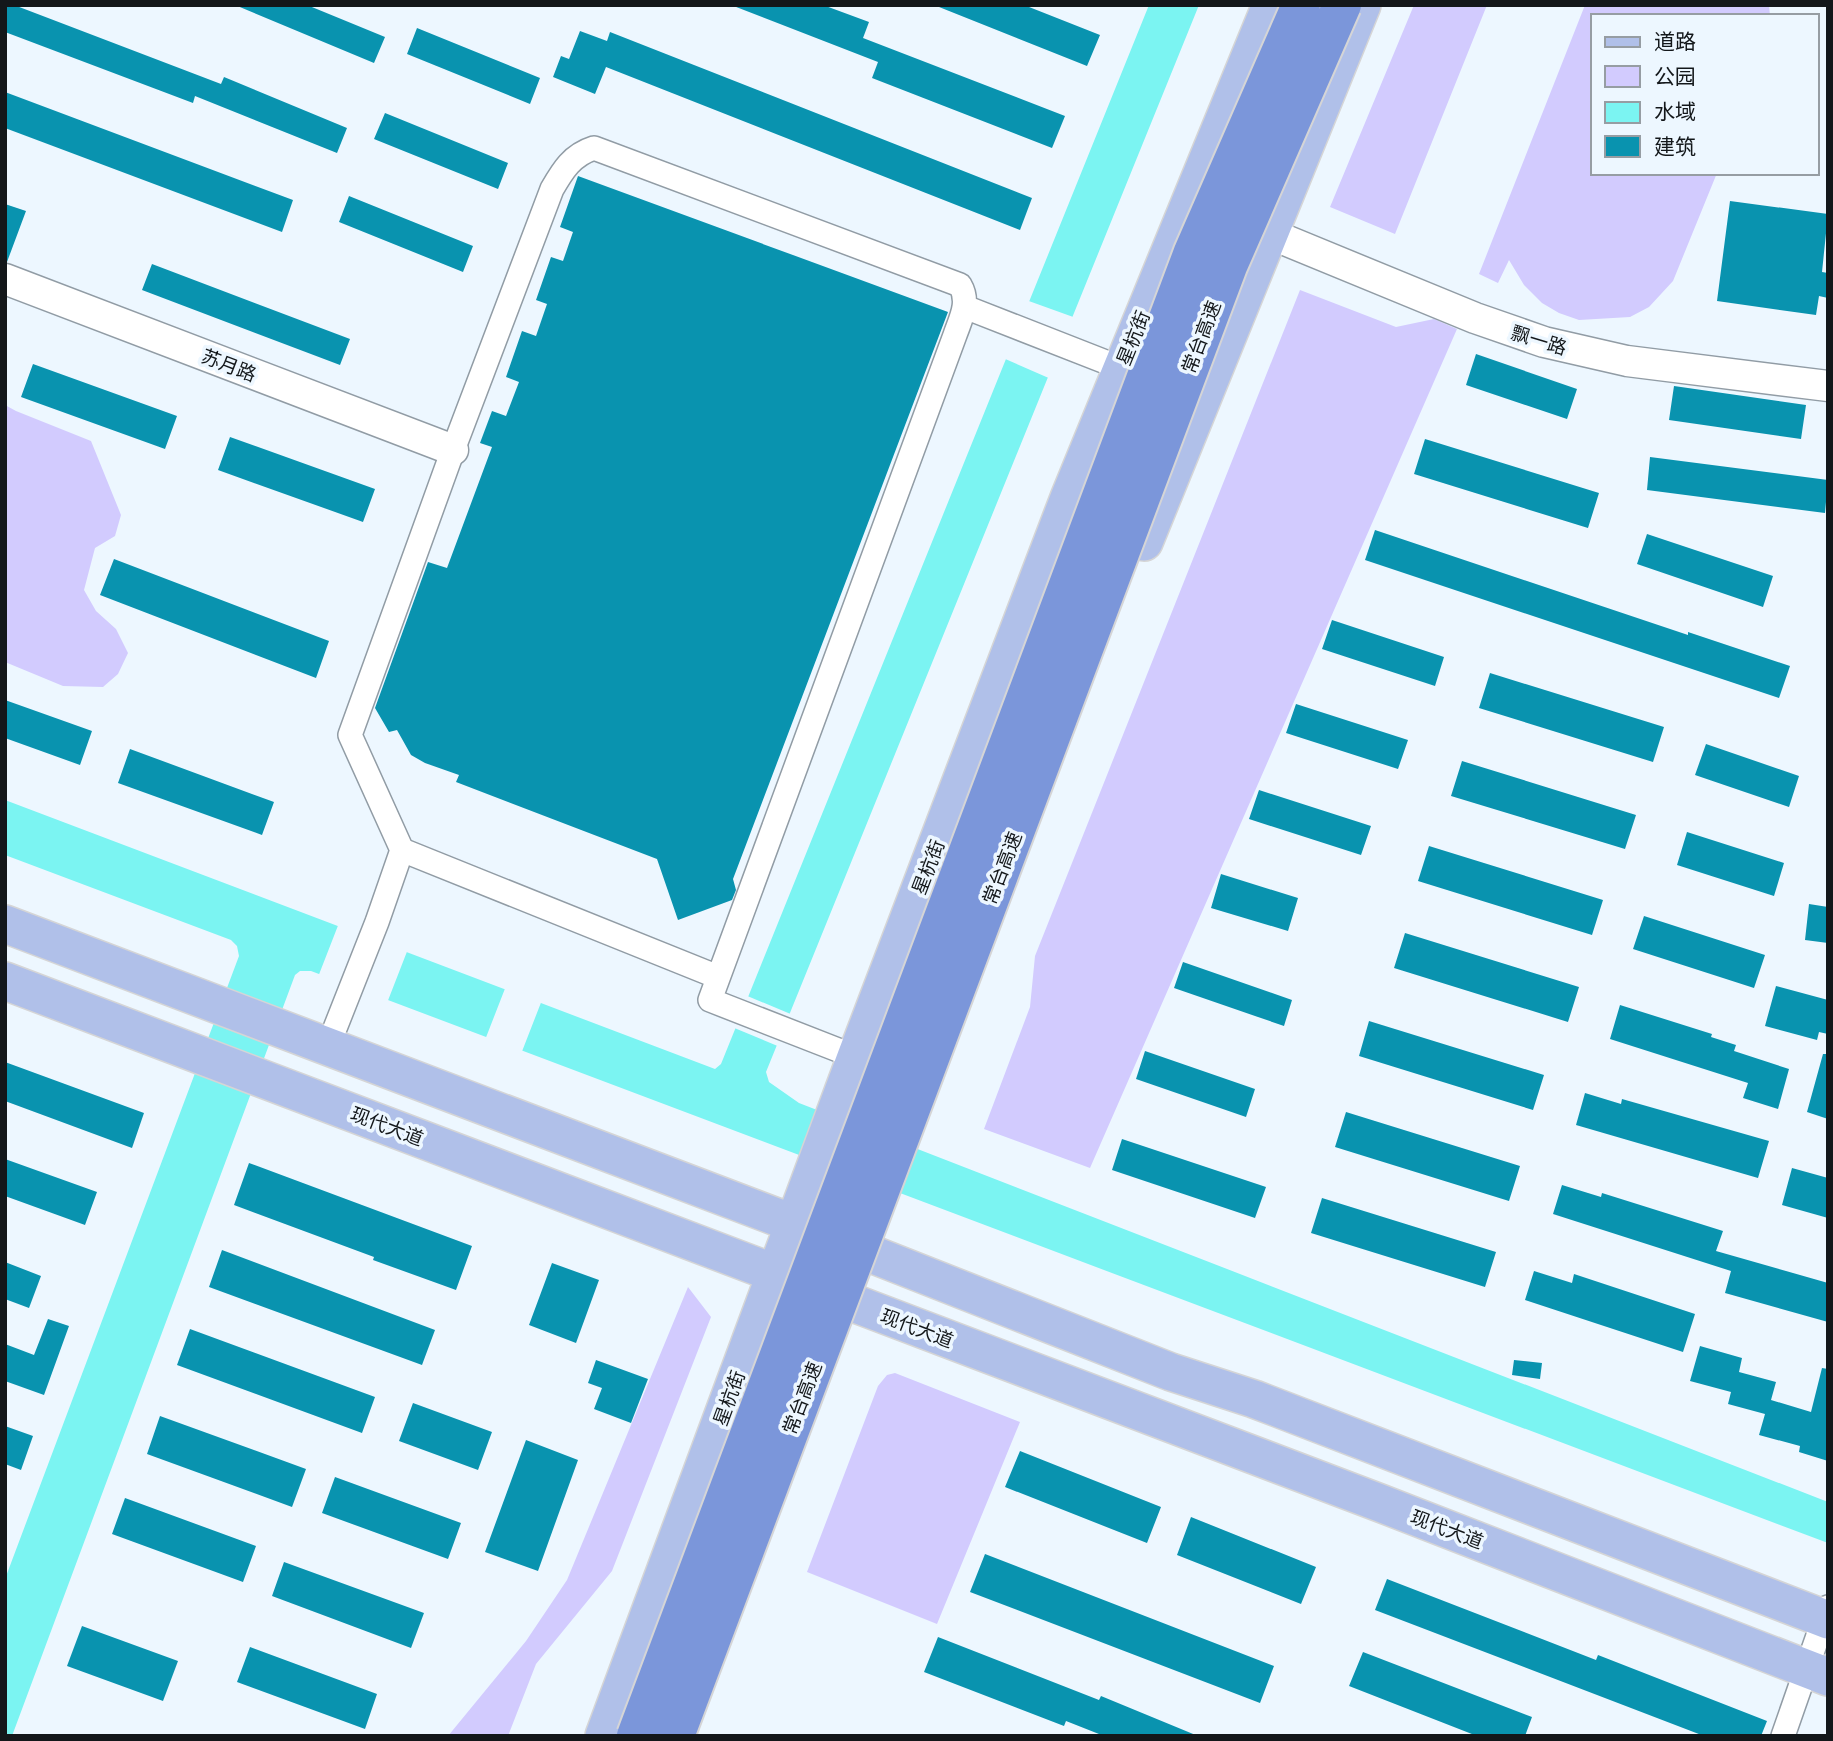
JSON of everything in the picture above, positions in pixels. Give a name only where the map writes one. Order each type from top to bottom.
[{"type":"highway","name":"常台高速","points":[[636,1736],[1193,252],[1301,5]]},
{"type":"highway","name":"常台高速","points":[[675,1736],[1228,265],[1342,5]]},
{"type":"main road","name":"星杭街","points":[[604,1736],[856,1057],[1069,498],[1106,361],[1271,5]]},
{"type":"main road","points":[[695,1736],[873,1254],[1119,603],[1362,5]]},
{"type":"main road","points":[[5,924],[795,1224],[1171,1371],[1278,1408],[1827,1615]]},
{"type":"main road","name":"现代大道","points":[[5,981],[1391,1507],[1818,1673]]},
{"type":"street","points":[[328,1046],[351,992],[402,849],[350,735],[453,450],[552,189],[566,166],[580,152],[594,148],[960,285],[965,294],[965,307],[710,1000],[856,1057]]},
{"type":"street","name":"飘一路","points":[[1268,233],[1475,318],[1544,342],[1627,361],[1828,386]]},
{"type":"street","name":"苏月路","points":[[5,279],[453,450]]},
{"type":"street","points":[[965,307],[1106,361]]},
{"type":"street","points":[[402,849],[718,977]]},
{"type":"street","points":[[1783,1736],[1818,1673],[1827,1615]]},
{"type":"green space","points":[[1414,5],[1487,5],[1395,234],[1330,207]]},
{"type":"green space","points":[[1585,5],[1769,5],[1770,14],[1591,14],[1591,175],[1716,175],[1673,281],[1649,307],[1630,317],[1579,320],[1542,303],[1524,285],[1509,260],[1498,283],[1479,274]]},
{"type":"green space","points":[[1300,290],[1396,327],[1434,319],[1457,329],[1090,1168],[984,1129],[1030,1007],[1035,956]]},
{"type":"green space","points":[[5,405],[91,441],[121,515],[115,536],[95,548],[84,590],[96,611],[116,629],[128,653],[118,674],[103,687],[63,686],[5,662]]},
{"type":"green space","points":[[688,1287],[711,1317],[612,1571],[536,1664],[508,1736],[448,1736],[526,1641],[567,1580]]},
{"type":"green space","points":[[895,1373],[1020,1422],[937,1624],[807,1572],[878,1386],[887,1375]]},
{"type":"water","points":[[1149,5],[1199,5],[766,1072],[769,1082],[799,1103],[1828,1502],[1828,1543],[311,971],[300,971],[295,975],[12,1736],[5,1736],[5,1579],[239,956],[237,946],[231,940],[5,855],[5,800],[715,1069],[721,1064]]},
{"type":"pier","points":[[1026,300],[1076,318],[1051,379],[1003,358]]},
{"type":"pier","points":[[339,923],[408,949],[387,1003],[318,977]]},
{"type":"pier","points":[[506,986],[542,1000],[521,1054],[485,1040]]},
{"type":"pier","points":[[745,995],[793,1015],[780,1047],[732,1027]]},
{"type":"building","points":[[5,5],[14,5],[221,84],[224,77],[347,128],[337,153],[195,96],[193,103],[5,32]]},
{"type":"building","points":[[235,5],[307,5],[385,37],[374,63]]},
{"type":"building","points":[[731,5],[823,5],[869,22],[863,38],[1065,116],[1052,148],[872,78],[878,62]]},
{"type":"building","points":[[934,5],[1024,5],[1100,35],[1087,66]]},
{"type":"building","points":[[417,28],[540,78],[530,104],[407,54]]},
{"type":"building","points":[[580,31],[607,41],[610,32],[1032,198],[1020,230],[606,67],[595,94],[553,77],[561,56],[569,59]]},
{"type":"building","points":[[5,92],[293,200],[282,232],[5,128]]},
{"type":"building","points":[[385,113],[508,163],[498,189],[374,139]]},
{"type":"building","points":[[578,176],[948,312],[733,879],[736,890],[732,900],[678,920],[657,859],[456,782],[459,775],[411,755],[397,730],[389,732],[375,708],[428,562],[447,568],[492,447],[480,443],[492,411],[506,416],[519,382],[506,377],[522,331],[536,336],[547,304],[536,300],[551,257],[563,261],[573,232],[560,227]]},
{"type":"building","points":[[349,196],[473,246],[463,272],[339,222]]},
{"type":"building","points":[[1730,201],[1828,214],[1822,272],[1828,273],[1828,298],[1819,296],[1816,315],[1717,301]]},
{"type":"building","points":[[5,204],[26,211],[7,262],[5,262]]},
{"type":"building","points":[[152,264],[350,339],[340,365],[142,290]]},
{"type":"building","points":[[1476,354],[1577,389],[1567,419],[1466,385]]},
{"type":"building","points":[[33,364],[177,416],[165,449],[21,397]]},
{"type":"building","points":[[1674,386],[1806,405],[1801,439],[1669,420]]},
{"type":"building","points":[[230,437],[375,489],[363,522],[218,470]]},
{"type":"building","points":[[1425,439],[1599,493],[1588,528],[1414,474]]},
{"type":"building","points":[[1650,457],[1828,480],[1825,513],[1647,490]]},
{"type":"building","points":[[1375,530],[1688,635],[1688,632],[1790,666],[1779,698],[1365,560]]},
{"type":"building","points":[[1647,534],[1773,576],[1763,607],[1637,564]]},
{"type":"building","points":[[114,559],[329,641],[316,678],[100,595]]},
{"type":"building","points":[[1332,620],[1444,657],[1435,686],[1322,649]]},
{"type":"building","points":[[1490,673],[1664,727],[1653,762],[1479,708]]},
{"type":"building","points":[[5,700],[92,731],[80,765],[5,738]]},
{"type":"building","points":[[1296,704],[1408,740],[1398,769],[1286,733]]},
{"type":"building","points":[[1706,744],[1799,776],[1789,807],[1695,775]]},
{"type":"building","points":[[130,749],[274,802],[262,835],[118,783]]},
{"type":"building","points":[[1462,761],[1636,815],[1625,849],[1451,796]]},
{"type":"building","points":[[1259,790],[1371,826],[1361,855],[1249,819]]},
{"type":"building","points":[[1687,832],[1784,863],[1774,896],[1677,865]]},
{"type":"building","points":[[1429,846],[1603,900],[1592,935],[1418,881]]},
{"type":"building","points":[[1221,874],[1298,898],[1288,931],[1211,908]]},
{"type":"building","points":[[1809,904],[1828,907],[1828,943],[1805,940]]},
{"type":"building","points":[[1644,916],[1765,955],[1754,988],[1633,949]]},
{"type":"building","points":[[1405,933],[1579,987],[1568,1022],[1394,968]]},
{"type":"building","points":[[1183,962],[1292,1000],[1284,1026],[1174,988]]},
{"type":"building","points":[[1776,986],[1828,1000],[1828,1034],[1819,1032],[1817,1040],[1765,1026]]},
{"type":"building","points":[[1620,1005],[1712,1034],[1711,1037],[1736,1045],[1734,1051],[1789,1069],[1778,1109],[1743,1098],[1748,1083],[1610,1039]]},
{"type":"building","points":[[1369,1021],[1544,1075],[1533,1110],[1359,1056]]},
{"type":"building","points":[[1145,1051],[1255,1089],[1246,1117],[1136,1079]]},
{"type":"building","points":[[1823,1054],[1828,1054],[1828,1119],[1807,1112]]},
{"type":"building","points":[[5,1062],[144,1113],[132,1148],[5,1101]]},
{"type":"building","points":[[1585,1093],[1621,1104],[1622,1099],[1769,1141],[1758,1178],[1576,1125]]},
{"type":"building","points":[[1346,1112],[1520,1166],[1509,1201],[1335,1147]]},
{"type":"building","points":[[1122,1139],[1266,1187],[1255,1218],[1112,1170]]},
{"type":"building","points":[[5,1159],[97,1192],[85,1225],[5,1196]]},
{"type":"building","points":[[249,1163],[472,1246],[456,1290],[234,1205]]},
{"type":"building","points":[[1792,1168],[1828,1178],[1828,1218],[1782,1205]]},
{"type":"building","points":[[1562,1185],[1601,1197],[1602,1193],[1723,1231],[1716,1251],[1828,1283],[1828,1322],[1725,1293],[1731,1271],[1553,1214]]},
{"type":"building","points":[[1322,1198],[1496,1252],[1485,1287],[1311,1233]]},
{"type":"building","points":[[222,1250],[435,1330],[422,1365],[209,1287]]},
{"type":"building","points":[[5,1262],[41,1276],[29,1308],[5,1299]]},
{"type":"building","points":[[552,1263],[599,1280],[576,1343],[529,1325]]},
{"type":"building","points":[[1534,1271],[1572,1283],[1574,1274],[1695,1314],[1683,1352],[1525,1300]]},
{"type":"building","points":[[48,1319],[69,1326],[44,1395],[5,1381],[5,1344],[34,1355]]},
{"type":"building","points":[[190,1329],[375,1397],[362,1433],[177,1365]]},
{"type":"building","points":[[1700,1346],[1742,1358],[1739,1372],[1776,1382],[1771,1400],[1811,1412],[1822,1368],[1828,1369],[1828,1461],[1799,1452],[1800,1446],[1759,1435],[1765,1414],[1728,1404],[1731,1392],[1690,1381]]},
{"type":"building","points":[[596,1360],[648,1379],[631,1423],[594,1409],[602,1388],[588,1383]]},
{"type":"building","points":[[1514,1360],[1542,1363],[1540,1379],[1512,1375]]},
{"type":"building","points":[[413,1403],[492,1432],[478,1470],[399,1441]]},
{"type":"building","points":[[160,1416],[306,1469],[292,1507],[147,1454]]},
{"type":"building","points":[[5,1426],[33,1436],[21,1470],[5,1464]]},
{"type":"building","points":[[526,1440],[578,1460],[538,1571],[485,1552]]},
{"type":"building","points":[[1020,1451],[1161,1507],[1147,1543],[1005,1487]]},
{"type":"building","points":[[335,1477],[461,1523],[448,1559],[322,1513]]},
{"type":"building","points":[[125,1498],[256,1546],[243,1582],[112,1534]]},
{"type":"building","points":[[1191,1517],[1316,1567],[1301,1604],[1177,1555]]},
{"type":"building","points":[[985,1554],[1274,1666],[1260,1703],[970,1592]]},
{"type":"building","points":[[284,1562],[424,1613],[411,1648],[272,1596]]},
{"type":"building","points":[[1387,1579],[1596,1660],[1598,1655],[1767,1721],[1761,1736],[1704,1736],[1375,1610]]},
{"type":"building","points":[[82,1626],[178,1661],[163,1701],[67,1666]]},
{"type":"building","points":[[938,1637],[1099,1700],[1101,1696],[1198,1736],[1104,1736],[1066,1721],[1064,1726],[924,1672]]},
{"type":"building","points":[[250,1647],[377,1694],[365,1729],[237,1682]]},
{"type":"building","points":[[1363,1652],[1532,1717],[1525,1736],[1477,1736],[1349,1686]]}]
